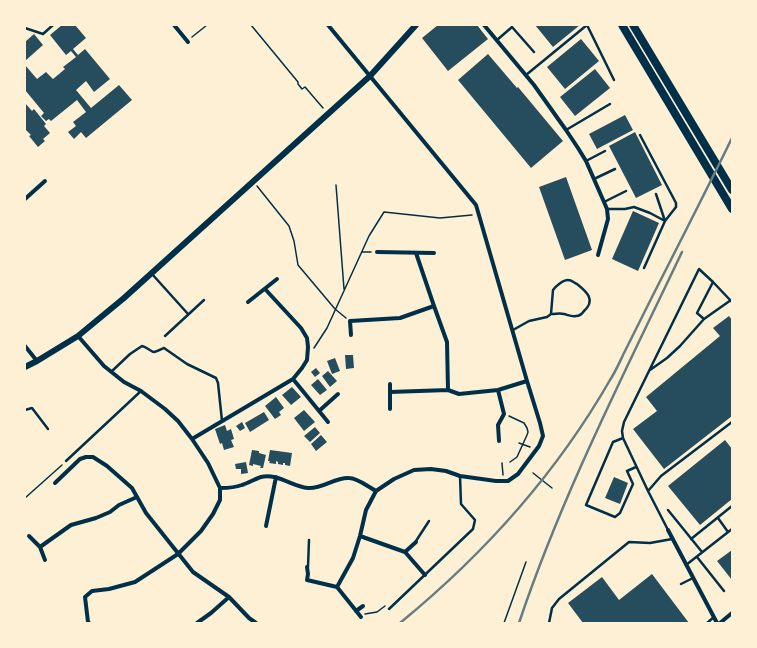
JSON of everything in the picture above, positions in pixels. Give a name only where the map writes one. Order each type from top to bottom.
[{"type":"main road","points":[[622,25],[732,209]]},
{"type":"main road","points":[[633,25],[732,190]]},
{"type":"street","points":[[174,25],[188,42]]},
{"type":"street","points":[[328,25],[476,205],[543,436],[539,446],[518,474],[508,481],[460,476],[446,471],[431,469],[414,470],[394,479],[376,491],[366,510],[353,558],[336,587]]},
{"type":"street","points":[[25,367],[78,336],[124,298],[370,76],[416,25]]},
{"type":"street","points":[[484,25],[534,85],[586,161],[607,209],[608,219],[598,255]]},
{"type":"street","points":[[25,199],[45,181]]},
{"type":"street","points":[[377,252],[434,253]]},
{"type":"street","points":[[416,253],[447,342],[448,390]]},
{"type":"street","points":[[248,302],[277,279]]},
{"type":"street","points":[[192,439],[293,378],[302,368],[306,360],[308,347],[306,338],[301,328],[265,288]]},
{"type":"street","points":[[351,336],[350,321],[400,318],[434,306]]},
{"type":"street","points":[[78,336],[111,372],[165,409],[178,421],[208,462],[220,488],[220,500],[213,514],[201,531],[178,554],[135,582],[109,589],[92,591],[85,597],[89,623]]},
{"type":"street","points":[[25,346],[37,361]]},
{"type":"street","points":[[293,378],[328,422]]},
{"type":"street","points":[[390,392],[448,390],[459,394],[498,390],[527,381]]},
{"type":"street","points":[[390,384],[390,409]]},
{"type":"street","points":[[498,390],[504,414],[498,425],[499,441]]},
{"type":"street","points":[[319,411],[338,394]]},
{"type":"street","points":[[55,483],[80,459],[86,457],[93,457],[107,466],[132,488],[146,513],[193,572],[229,597],[249,618],[256,623]]},
{"type":"street","points":[[220,488],[240,486],[262,477],[276,477],[299,487],[309,489],[320,487],[343,478],[349,478],[355,479],[376,491]]},
{"type":"street","points":[[266,526],[276,477]]},
{"type":"street","points":[[40,547],[70,525],[96,518],[110,512],[119,505],[138,497]]},
{"type":"street","points":[[668,530],[714,617],[719,623],[732,613]]},
{"type":"street","points":[[29,536],[40,547],[45,560]]},
{"type":"street","points":[[360,536],[405,552],[425,575]]},
{"type":"street","points":[[405,552],[416,542]]},
{"type":"street","points":[[308,567],[307,580],[336,587],[361,616]]},
{"type":"street","points":[[197,623],[229,597]]},
{"type":"street","points":[[356,612],[363,606]]},
{"type":"lane","points":[[25,28],[43,34],[53,25]]},
{"type":"lane","points":[[525,75],[587,25],[614,80]]},
{"type":"lane","points":[[496,40],[512,27],[534,52]]},
{"type":"lane","points":[[566,130],[610,104]]},
{"type":"lane","points":[[640,135],[676,203],[676,207],[665,221],[644,268]]},
{"type":"lane","points":[[586,161],[605,151]]},
{"type":"lane","points":[[594,179],[615,169]]},
{"type":"lane","points":[[604,202],[626,191]]},
{"type":"lane","points":[[656,194],[665,221]]},
{"type":"lane","points":[[607,209],[625,209],[634,207],[665,221]]},
{"type":"lane","points":[[649,371],[680,346],[704,319],[731,301],[699,269],[649,371],[624,422],[622,431],[622,438],[668,530]]},
{"type":"lane","points":[[151,273],[188,314]]},
{"type":"lane","points":[[513,330],[529,321],[547,317],[551,314],[559,313],[574,316],[579,315],[586,310],[590,299],[582,288],[568,280],[557,285],[553,290],[551,314]]},
{"type":"lane","points":[[704,319],[697,313],[713,282]]},
{"type":"lane","points":[[165,336],[204,300]]},
{"type":"lane","points":[[111,372],[130,354],[142,346],[147,347],[152,352],[164,348],[187,364],[216,378],[218,383],[222,422]]},
{"type":"lane","points":[[66,461],[140,391]]},
{"type":"lane","points":[[25,410],[32,408],[48,429]]},
{"type":"lane","points":[[648,492],[662,476],[732,422]]},
{"type":"lane","points":[[622,438],[613,442],[586,505],[615,517],[620,513],[633,484],[627,471],[636,467]]},
{"type":"lane","points":[[389,609],[473,529],[475,520],[461,504],[460,476]]},
{"type":"lane","points":[[691,538],[732,506]]},
{"type":"lane","points":[[668,510],[702,552]]},
{"type":"lane","points":[[718,518],[728,532]]},
{"type":"lane","points":[[416,542],[429,521]]},
{"type":"lane","points":[[686,565],[732,529]]},
{"type":"lane","points":[[549,623],[552,608],[559,599],[629,542],[650,543],[673,539]]},
{"type":"lane","points":[[308,567],[309,540]]},
{"type":"lane","points":[[697,556],[724,590]]},
{"type":"lane","points":[[681,584],[693,578]]},
{"type":"lane","points":[[707,623],[714,617]]},
{"type":"path","points":[[188,42],[208,25]]},
{"type":"path","points":[[251,25],[298,82],[302,89],[305,87],[328,114]]},
{"type":"path","points":[[254,181],[289,226],[294,242],[298,265],[335,309],[350,321]]},
{"type":"path","points":[[336,185],[344,291]]},
{"type":"path","points":[[306,360],[327,328],[369,236],[384,212],[440,218],[479,214]]},
{"type":"path","points":[[362,252],[377,252]]},
{"type":"path","points":[[504,414],[524,423],[528,428],[528,436],[517,457],[510,462]]},
{"type":"path","points":[[519,443],[536,450]]},
{"type":"path","points":[[25,498],[66,461]]},
{"type":"path","points":[[502,463],[503,481]]},
{"type":"path","points":[[533,473],[552,488]]},
{"type":"path","points":[[504,623],[526,562]]},
{"type":"path","points":[[361,616],[364,614],[377,612],[385,606],[389,609]]},
{"type":"building","points":[[62,25],[75,25],[86,38],[73,49],[78,55],[85,49],[110,79],[94,92],[86,81],[76,90],[91,108],[119,85],[132,100],[86,138],[81,132],[74,139],[68,132],[76,126],[73,122],[86,112],[77,100],[51,121],[49,119],[46,121],[41,116],[44,113],[25,90],[25,65],[37,79],[46,72],[53,79],[65,69],[63,67],[76,57],[71,51],[66,55],[50,35]]},
{"type":"building","points":[[438,25],[477,25],[488,39],[448,71],[422,38]]},
{"type":"building","points":[[535,25],[580,25],[553,47]]},
{"type":"building","points":[[34,34],[43,45],[25,61],[25,42]]},
{"type":"building","points":[[581,39],[599,61],[565,89],[547,67]]},
{"type":"building","points":[[488,54],[563,141],[531,168],[458,80]]},
{"type":"building","points":[[595,69],[610,88],[575,116],[560,97]]},
{"type":"building","points":[[25,103],[32,111],[34,109],[46,124],[44,126],[50,133],[43,139],[45,141],[38,147],[29,136],[31,135],[25,129]]},
{"type":"building","points":[[625,115],[633,130],[597,149],[589,134]]},
{"type":"building","points":[[635,132],[662,185],[636,198],[609,146]]},
{"type":"building","points":[[566,177],[592,250],[565,260],[539,187]]},
{"type":"building","points":[[633,211],[659,223],[638,271],[612,259]]},
{"type":"building","points":[[729,316],[732,320],[732,416],[664,469],[633,429],[657,411],[646,397],[720,336],[713,328]]},
{"type":"building","points":[[345,355],[353,355],[354,368],[346,369]]},
{"type":"building","points":[[335,358],[340,371],[332,374],[327,361]]},
{"type":"building","points":[[316,368],[320,373],[315,377],[311,372]]},
{"type":"building","points":[[328,371],[337,381],[330,387],[322,376]]},
{"type":"building","points":[[318,379],[327,390],[320,395],[311,385]]},
{"type":"building","points":[[292,387],[301,397],[291,405],[282,395]]},
{"type":"building","points":[[276,397],[284,408],[279,412],[281,415],[275,419],[265,406]]},
{"type":"building","points":[[304,410],[315,422],[304,431],[294,418]]},
{"type":"building","points":[[264,412],[269,420],[250,432],[245,423]]},
{"type":"building","points":[[242,422],[245,428],[240,431],[236,426]]},
{"type":"building","points":[[225,425],[227,431],[231,429],[234,439],[231,440],[234,447],[224,450],[222,443],[220,444],[215,429]]},
{"type":"building","points":[[315,427],[320,433],[310,442],[304,436]]},
{"type":"building","points":[[321,435],[327,442],[316,451],[311,444]]},
{"type":"building","points":[[725,440],[732,449],[732,499],[700,525],[668,486]]},
{"type":"building","points":[[252,450],[259,451],[259,453],[266,455],[263,468],[253,464],[253,466],[249,465]]},
{"type":"building","points":[[270,450],[292,453],[290,466],[285,465],[285,463],[283,463],[283,465],[278,464],[276,461],[276,464],[269,463]]},
{"type":"building","points":[[246,462],[248,473],[241,474],[241,469],[236,469],[235,464]]},
{"type":"building","points":[[614,477],[628,483],[620,504],[605,498]]},
{"type":"building","points":[[732,550],[732,580],[717,561]]},
{"type":"building","points":[[652,574],[689,623],[583,623],[568,603],[602,577],[619,600]]},
{"type":"railway","points":[[400,623],[431,597],[489,541],[542,480],[589,415],[614,373],[732,138]]},
{"type":"railway","points":[[519,623],[554,528],[574,482],[616,389],[682,252]]}]
